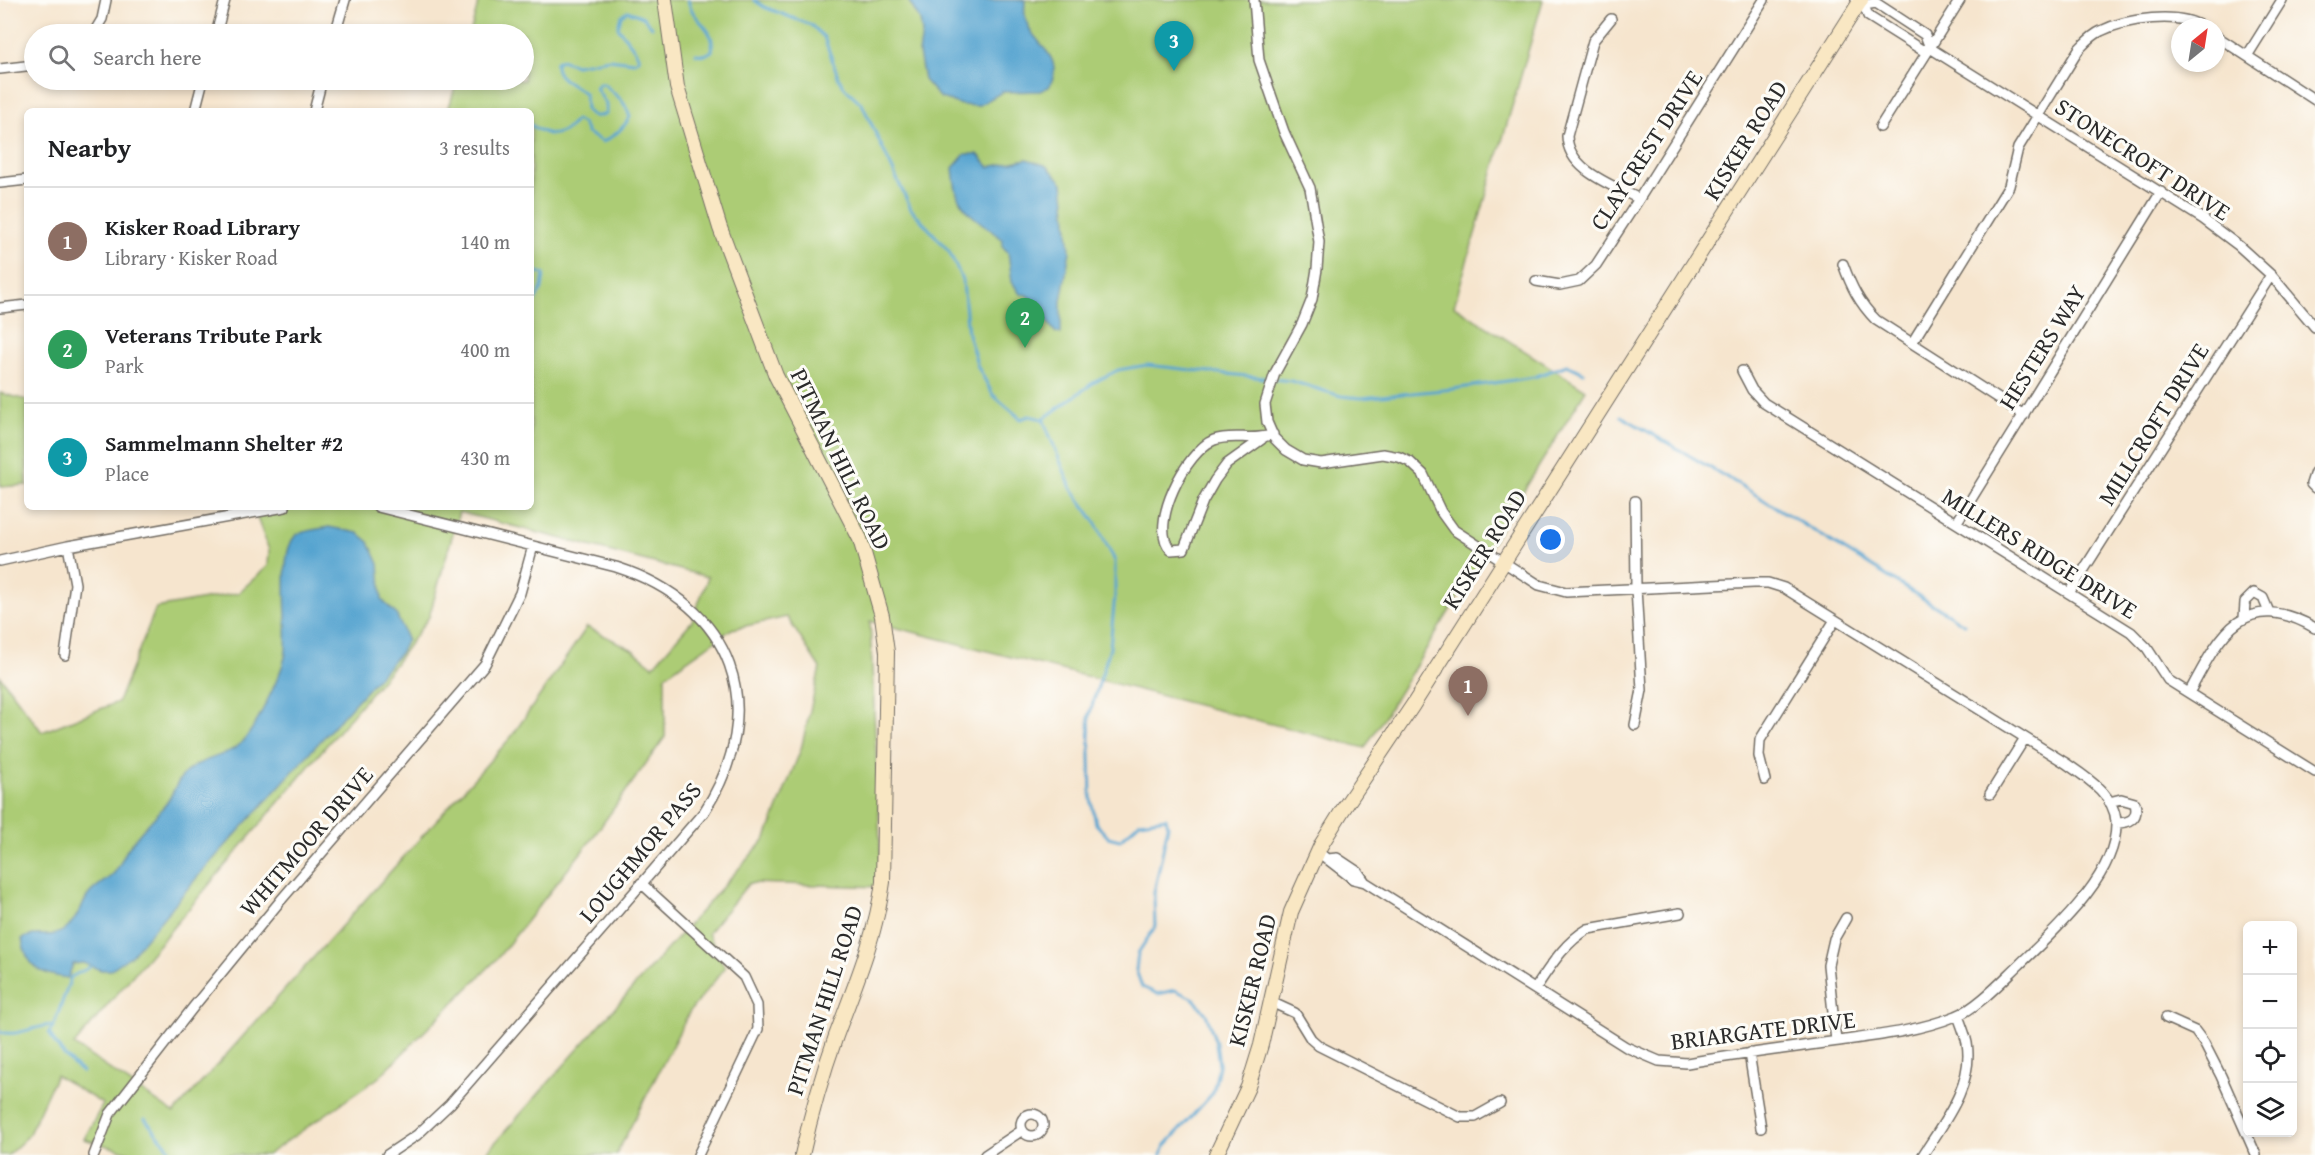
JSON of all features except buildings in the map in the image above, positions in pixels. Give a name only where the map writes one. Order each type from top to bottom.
[{"type":"main road","name":"PITMAN HILL ROAD","points":[[665,0],[677,87],[720,228],[776,376],[860,539],[882,616],[887,652],[883,882],[878,915],[864,963],[813,1105],[802,1155]]},
{"type":"main road","name":"KISKER ROAD","points":[[1216,1155],[1248,1087],[1271,1002],[1291,912],[1323,855],[1342,811],[1413,705],[1860,2]]},
{"type":"street","points":[[99,24],[106,0]]},
{"type":"street","points":[[219,24],[225,0]]},
{"type":"street","points":[[338,24],[345,0]]},
{"type":"street","points":[[1254,0],[1259,60],[1284,132],[1310,188],[1319,242],[1317,269],[1312,300],[1274,378],[1265,404],[1264,413],[1273,434],[1262,438],[1227,464],[1203,501],[1184,549],[1171,550],[1164,537],[1165,518],[1176,482],[1187,465],[1212,441],[1220,438],[1262,438]]},
{"type":"street","name":"CLAYCREST DRIVE","points":[[1536,281],[1560,285],[1579,281],[1596,265],[1640,199],[1764,0]]},
{"type":"street","points":[[1880,127],[1960,0]]},
{"type":"street","points":[[2247,56],[2282,0]]},
{"type":"street","name":"STONECROFT DRIVE","points":[[1860,2],[1868,16],[1922,50],[1930,48]]},
{"type":"street","name":"STONECROFT DRIVE","points":[[1860,2],[1876,3],[1925,35],[1930,48],[2203,219],[2239,246],[2271,275],[2315,327]]},
{"type":"street","points":[[1611,18],[1593,41],[1567,136],[1567,145],[1582,167],[1640,199]]},
{"type":"street","points":[[1912,343],[2009,186],[2018,148],[2079,49],[2092,36],[2100,32],[2134,22],[2171,19]]},
{"type":"street","points":[[2225,42],[2315,100]]},
{"type":"street","points":[[0,69],[24,66]]},
{"type":"street","points":[[196,108],[200,90]]},
{"type":"street","points":[[315,108],[319,90]]},
{"type":"street","points":[[0,183],[24,180]]},
{"type":"street","name":"HESTERS WAY","points":[[1957,522],[2161,192]]},
{"type":"street","points":[[1843,264],[1852,290],[1862,306],[1876,321],[2024,415]]},
{"type":"street","name":"MILLCROFT DRIVE","points":[[2068,593],[2271,275]]},
{"type":"street","points":[[0,308],[24,304]]},
{"type":"street","name":"MILLERS RIDGE DRIVE","points":[[1742,371],[1752,390],[1764,403],[2132,632],[2147,648],[2168,680],[2315,772]]},
{"type":"street","name":"BRIARGATE DRIVE","points":[[1273,434],[1286,450],[1303,460],[1321,463],[1383,454],[1410,462],[1423,474],[1454,530],[1539,585],[1566,592],[1768,583],[1784,588],[2025,738],[2096,785],[2114,810],[2116,823],[2112,849],[2086,895],[2064,921],[1995,987],[1958,1016],[1912,1030],[1687,1063],[1651,1059],[1626,1047],[1365,882],[1358,872],[1338,858],[1323,855]]},
{"type":"street","points":[[2315,472],[2311,484],[2315,488]]},
{"type":"street","points":[[1635,501],[1636,588],[1642,690],[1635,725]]},
{"type":"street","points":[[0,561],[68,546],[268,510]]},
{"type":"street","name":"LOUGHMOR PASS","points":[[387,1155],[417,1135],[450,1104],[704,812],[724,777],[735,739],[738,717],[736,681],[722,647],[693,609],[670,591],[640,575],[390,510]]},
{"type":"street","points":[[65,655],[75,584],[68,546]]},
{"type":"street","name":"WHITMOOR DRIVE","points":[[94,1155],[110,1114],[181,1022],[267,917],[485,664],[520,593],[533,546]]},
{"type":"street","points":[[2244,618],[2245,602],[2254,592],[2263,597],[2269,612]]},
{"type":"street","points":[[2189,693],[2205,663],[2224,635],[2240,620],[2269,612],[2289,615],[2315,628]]},
{"type":"street","points":[[1765,780],[1759,756],[1760,740],[1835,620]]},
{"type":"street","points":[[1990,794],[2025,738]]},
{"type":"street","points":[[2109,802],[2121,799],[2135,803],[2137,811],[2134,818],[2128,823],[2116,823]]},
{"type":"street","points":[[641,883],[744,977],[757,1005],[758,1029],[698,1155]]},
{"type":"street","points":[[1535,989],[1564,948],[1588,929],[1680,913]]},
{"type":"street","points":[[1836,1041],[1828,965],[1834,939],[1846,918]]},
{"type":"street","points":[[1271,1002],[1295,1013],[1311,1039],[1319,1046],[1460,1117],[1475,1117],[1500,1103]]},
{"type":"street","points":[[1923,1155],[1962,1090],[1967,1072],[1966,1041],[1958,1016]]},
{"type":"street","points":[[2166,1018],[2195,1031],[2204,1043],[2256,1155]]},
{"type":"street","points":[[1749,1053],[1761,1128]]},
{"type":"street","points":[[985,1155],[1021,1131]]},
{"type":"green space","points":[[479,0],[1543,0],[1454,306],[1586,390],[1365,748],[870,621],[882,887],[749,883],[708,933],[725,968],[690,1011],[616,1155],[484,1155],[766,838],[801,749],[820,668],[787,617],[732,629],[665,676],[665,737],[591,840],[496,960],[378,1078],[267,1155],[138,1155],[84,1139],[103,1104],[56,1075],[28,1136],[8,1155],[0,1155],[0,676],[42,732],[118,702],[156,608],[238,593],[268,566],[269,550],[254,510],[534,510],[534,108],[449,108],[454,90],[534,90],[534,24],[473,24]],"holes":[[[459,512],[708,577],[692,621],[653,666],[633,650],[587,627],[512,736],[174,1113],[74,1045],[395,664],[429,617]]]},
{"type":"green space","points":[[0,393],[24,399],[24,485],[0,487]]},
{"type":"water","points":[[908,0],[1025,0],[1028,25],[1051,57],[1054,65],[1054,75],[1049,87],[1040,91],[1002,92],[978,106],[961,105],[939,97],[924,80],[919,53],[922,34],[920,20]]},
{"type":"water","points":[[965,154],[978,154],[989,167],[1027,159],[1047,166],[1063,183],[1070,251],[1061,301],[1061,334],[1055,332],[1028,295],[1020,294],[1012,282],[1008,252],[1002,246],[1003,240],[974,217],[958,198],[953,168]]},
{"type":"water","points":[[329,527],[358,533],[369,542],[379,564],[382,600],[396,614],[407,639],[400,653],[199,875],[132,955],[110,970],[101,970],[83,963],[73,964],[68,978],[50,975],[36,968],[27,956],[22,939],[32,935],[59,933],[64,930],[75,919],[90,893],[116,871],[131,844],[165,805],[179,781],[188,771],[196,765],[233,749],[248,735],[269,697],[285,657],[285,572],[291,542],[298,534]]},
{"type":"waterway","points":[[688,0],[694,14],[707,30],[712,43],[712,51],[705,55],[696,54]]},
{"type":"waterway","points":[[754,0],[764,7],[811,25],[824,37],[839,79],[862,104],[911,209],[949,251],[963,282],[968,334],[978,367],[993,395],[1021,419],[1029,416],[1043,419],[1093,383],[1118,370],[1147,365],[1291,381],[1341,396],[1361,398],[1453,389],[1534,377],[1567,365],[1584,373]]},
{"type":"waterway","points":[[534,127],[549,134],[555,134],[565,130],[576,120],[583,124],[587,133],[603,142],[615,134],[630,117],[622,101],[604,84],[599,84],[596,88],[606,104],[606,114],[593,115],[586,110],[585,94],[561,77],[556,68],[556,62],[561,60],[576,65],[609,59],[634,62],[639,59],[618,27],[621,16],[628,11],[643,17],[652,27]]},
{"type":"waterway","points":[[534,272],[544,274],[542,288],[534,303]]},
{"type":"waterway","points":[[1621,416],[1740,485],[1964,624]]},
{"type":"waterway","points":[[1043,419],[1071,488],[1094,520],[1115,561],[1115,594],[1110,648],[1089,716],[1091,799],[1096,824],[1108,837],[1120,840],[1140,822],[1166,818],[1168,826],[1154,893],[1155,927],[1138,953],[1136,970],[1142,987],[1158,994],[1175,990],[1194,999],[1206,1014],[1216,1043],[1219,1065],[1213,1093],[1165,1146],[1161,1155]]},
{"type":"waterway","points":[[82,1072],[63,1054],[49,1032],[54,1025],[71,977],[90,967]]},
{"type":"waterway","points":[[0,1032],[13,1033],[53,1025]]},
{"type":"waterway","points":[[145,1119],[169,1148],[171,1155]]},
{"type":"place","name":"Sammelmann Shelter #2","points":[[1174,71]]},
{"type":"place","name":"Veterans Tribute Park","points":[[1025,348]]},
{"type":"place","name":"Kisker Road Library","points":[[1468,716]]}]
